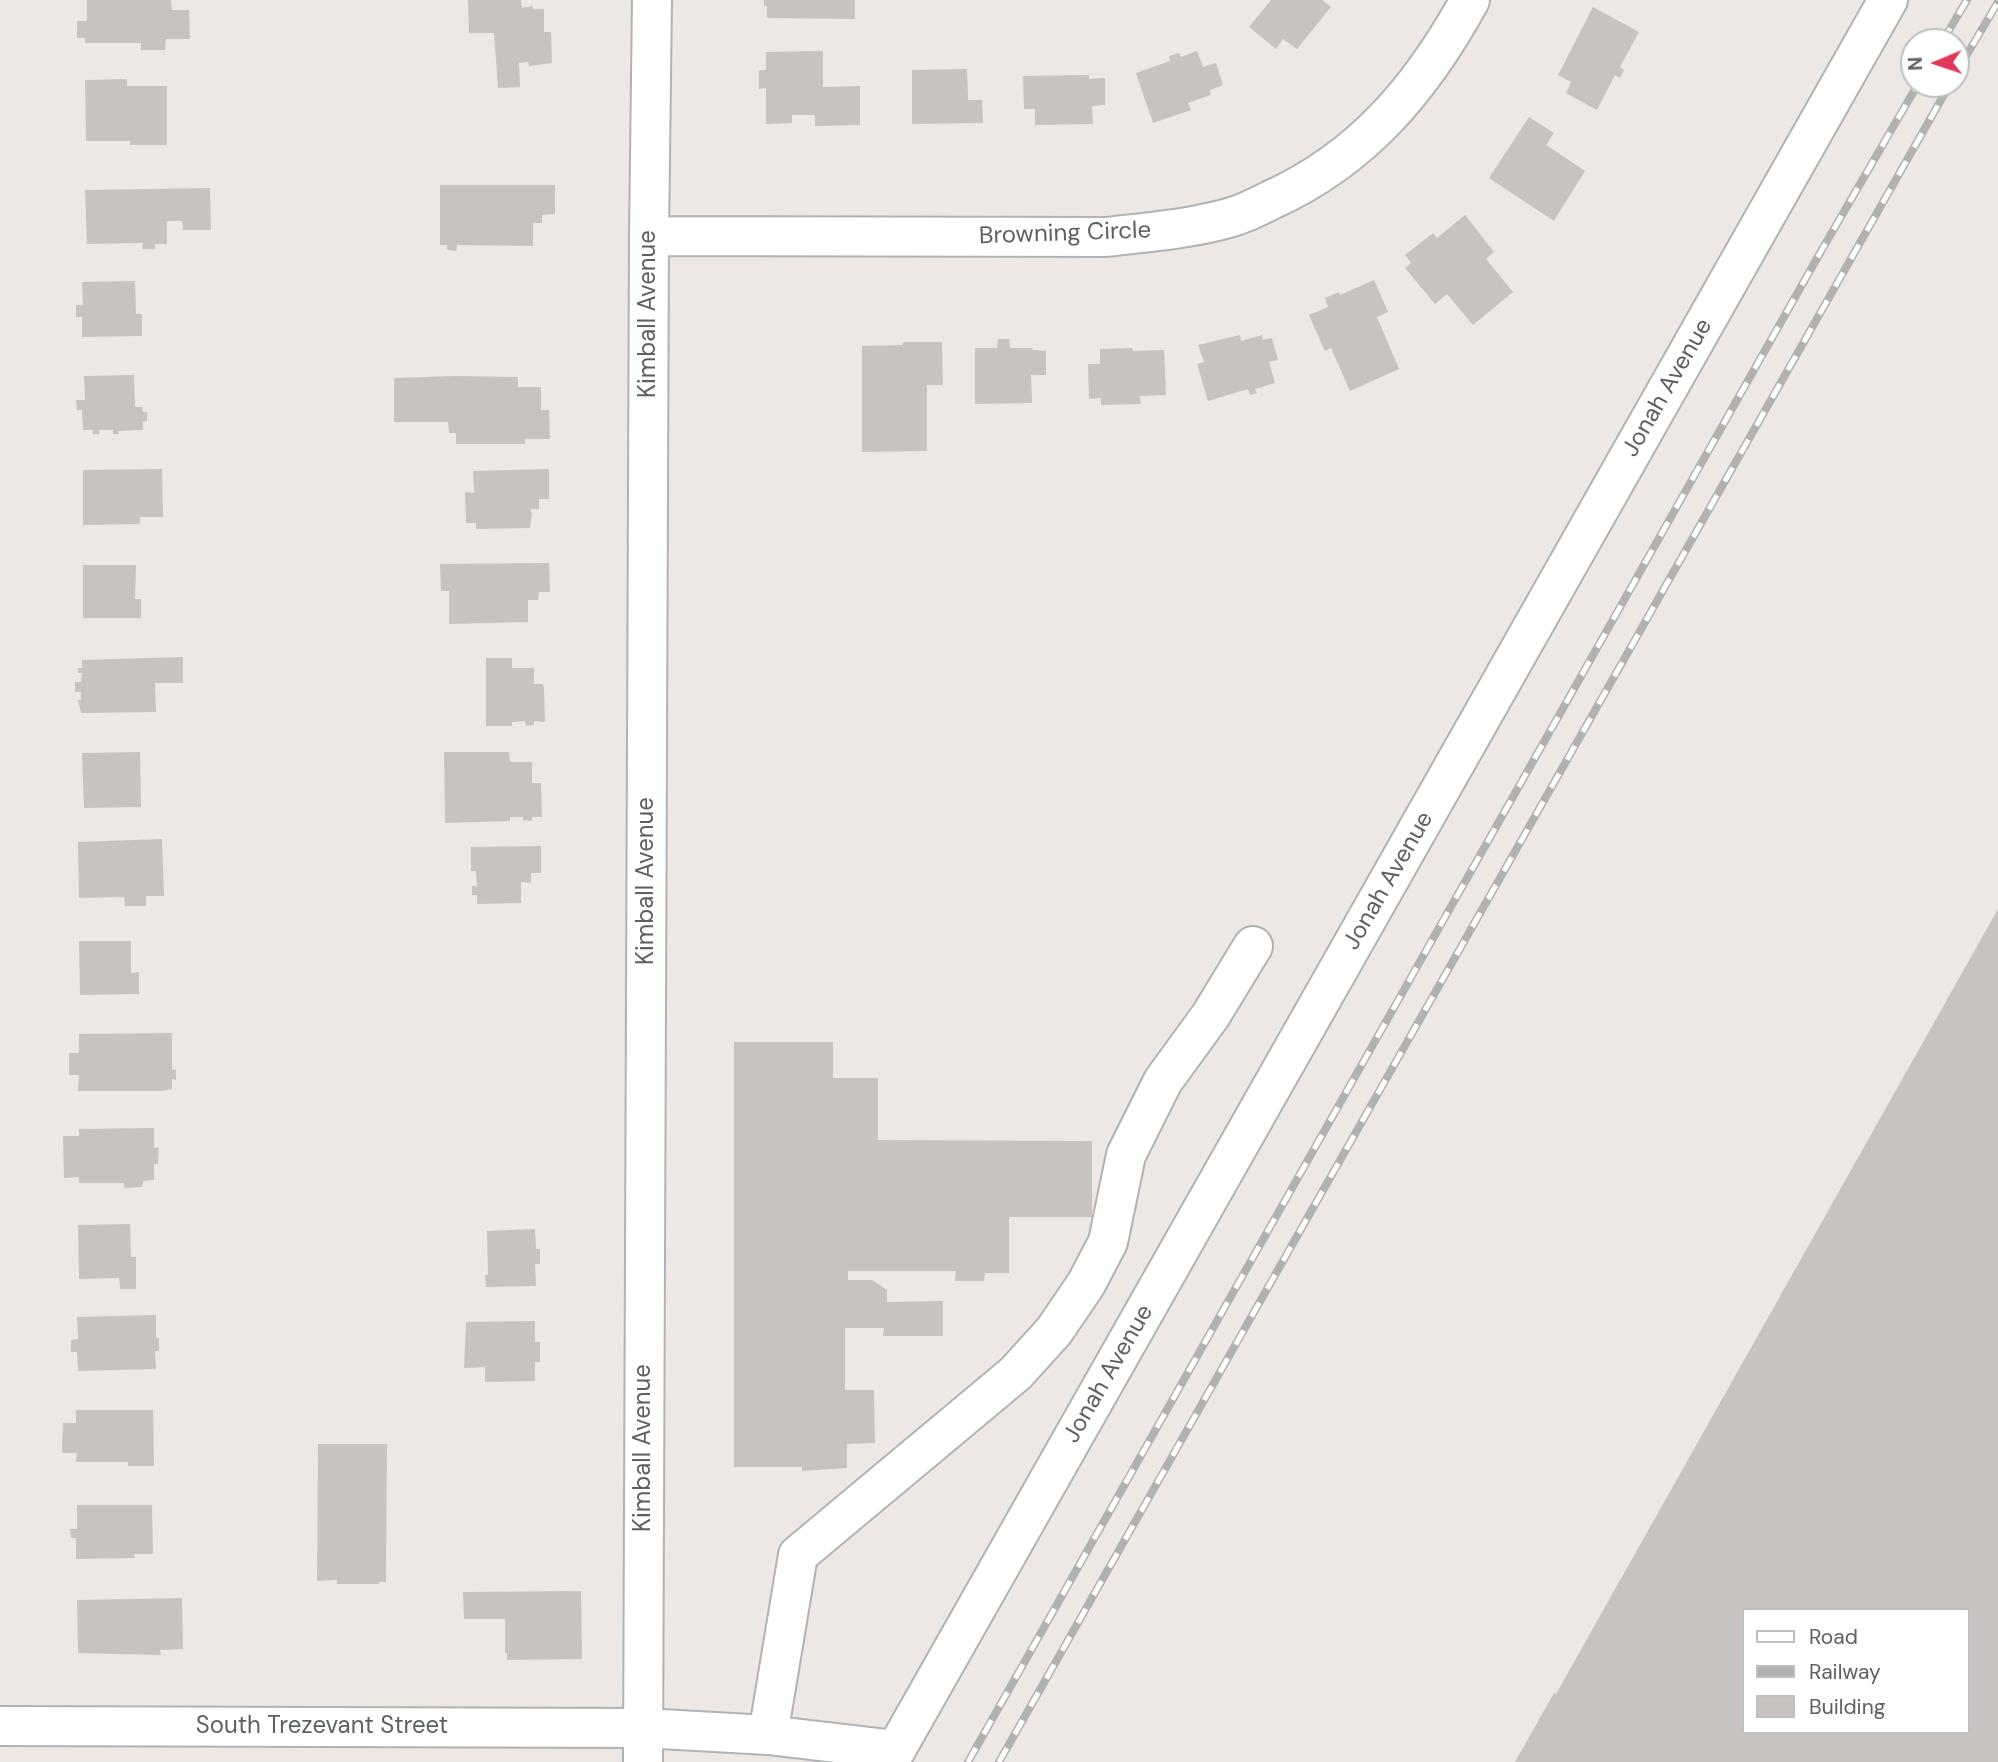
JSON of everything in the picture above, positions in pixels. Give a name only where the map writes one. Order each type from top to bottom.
[{"type":"street","name":"Kimball Avenue","points":[[643,1745],[652,0]]},
{"type":"street","name":"Browning Circle","points":[[649,236],[1106,237],[1172,229],[1234,217],[1293,190],[1338,161],[1382,125],[1410,93],[1446,44],[1471,0]]},
{"type":"street","name":"Jonah Avenue","points":[[893,1756],[1888,0]]},
{"type":"street","points":[[768,1735],[798,1555],[1016,1373],[1054,1331],[1086,1284],[1108,1242],[1126,1155],[1163,1081],[1211,1016],[1253,946]]},
{"type":"street","name":"South Trezevant Street","points":[[0,1726],[643,1745],[768,1735],[893,1756]]},
{"type":"building","points":[[87,0],[171,0],[172,10],[189,10],[190,39],[166,39],[165,50],[141,50],[141,43],[85,43],[85,38],[77,38],[77,21],[87,21]]},
{"type":"building","points":[[468,0],[521,0],[522,8],[533,6],[533,9],[544,9],[544,32],[551,32],[552,63],[529,66],[528,62],[519,63],[520,87],[498,88],[494,33],[469,33]]},
{"type":"building","points":[[764,0],[855,0],[855,19],[767,18]]},
{"type":"building","points":[[1271,0],[1322,0],[1331,7],[1297,49],[1283,39],[1276,49],[1249,27]]},
{"type":"building","points":[[1593,7],[1639,32],[1620,67],[1624,70],[1620,78],[1615,75],[1597,110],[1566,93],[1571,82],[1558,75]]},
{"type":"building","points":[[823,51],[823,87],[860,86],[860,125],[815,126],[815,115],[792,115],[792,123],[766,124],[766,88],[759,89],[759,70],[766,70],[766,52]]},
{"type":"building","points":[[1197,51],[1203,67],[1216,63],[1223,85],[1210,90],[1211,95],[1188,103],[1191,110],[1153,123],[1136,73],[1170,61],[1169,56],[1179,53],[1181,57]]},
{"type":"building","points":[[967,69],[968,100],[982,100],[983,123],[912,124],[912,70]]},
{"type":"building","points":[[1089,75],[1089,79],[1105,78],[1105,105],[1092,106],[1093,124],[1035,125],[1035,109],[1024,109],[1023,76]]},
{"type":"building","points":[[127,79],[127,86],[167,86],[167,145],[130,145],[130,141],[86,141],[85,80]]},
{"type":"building","points":[[1529,117],[1554,133],[1546,145],[1585,171],[1554,221],[1489,178]]},
{"type":"building","points":[[440,185],[555,185],[555,214],[542,215],[542,223],[533,223],[533,246],[457,245],[456,251],[447,250],[447,245],[440,245]]},
{"type":"building","points":[[210,188],[211,230],[183,230],[182,221],[167,221],[167,244],[155,244],[155,249],[142,249],[143,243],[87,244],[85,190]]},
{"type":"building","points":[[1465,215],[1494,252],[1486,259],[1513,292],[1473,325],[1447,294],[1435,304],[1405,268],[1411,263],[1405,255],[1433,233],[1437,238]]},
{"type":"building","points":[[1374,280],[1388,312],[1377,317],[1399,369],[1350,391],[1331,348],[1325,351],[1309,315],[1328,307],[1325,298],[1339,292],[1340,295]]},
{"type":"building","points":[[135,281],[136,314],[142,314],[142,336],[82,337],[82,317],[76,317],[76,305],[83,305],[82,282]]},
{"type":"building","points":[[1240,335],[1241,341],[1262,335],[1263,340],[1272,338],[1278,360],[1269,362],[1275,383],[1255,389],[1257,393],[1250,395],[1248,389],[1208,401],[1197,364],[1204,362],[1198,345]]},
{"type":"building","points":[[998,339],[1009,339],[1010,348],[1046,351],[1046,375],[1031,375],[1032,403],[975,404],[975,348],[997,348]]},
{"type":"building","points":[[903,342],[942,342],[943,385],[927,385],[927,451],[862,452],[862,346],[903,345]]},
{"type":"building","points":[[1132,348],[1133,351],[1164,350],[1166,395],[1140,396],[1141,404],[1101,405],[1101,398],[1089,399],[1088,364],[1100,364],[1100,349]]},
{"type":"building","points":[[134,375],[135,407],[142,407],[143,412],[147,412],[143,430],[118,431],[119,434],[113,434],[113,430],[99,430],[99,434],[93,434],[93,430],[83,430],[82,410],[77,410],[76,400],[85,400],[84,376]]},
{"type":"building","points":[[518,377],[518,387],[541,387],[541,410],[549,410],[550,439],[525,439],[525,444],[456,444],[456,433],[449,433],[448,422],[394,422],[394,378]]},
{"type":"building","points":[[162,469],[163,517],[140,517],[140,524],[83,525],[83,470]]},
{"type":"building","points":[[549,469],[549,499],[539,499],[539,509],[530,509],[530,528],[476,529],[476,523],[466,523],[465,492],[474,493],[473,471]]},
{"type":"building","points":[[549,563],[550,592],[539,592],[538,600],[528,600],[528,622],[449,624],[449,591],[441,591],[440,564]]},
{"type":"building","points":[[83,565],[136,565],[135,599],[141,599],[141,618],[83,618]]},
{"type":"building","points":[[183,657],[183,683],[155,683],[156,712],[81,713],[78,700],[81,700],[81,692],[75,692],[75,682],[81,682],[82,673],[78,673],[78,668],[82,668],[82,660]]},
{"type":"building","points":[[486,658],[512,658],[512,668],[534,668],[534,684],[543,684],[545,722],[534,721],[534,725],[526,726],[525,721],[512,722],[512,726],[486,726]]},
{"type":"building","points":[[140,752],[141,807],[84,808],[82,753]]},
{"type":"building","points":[[444,752],[509,752],[510,762],[532,762],[532,783],[541,783],[542,817],[532,817],[532,821],[523,820],[523,817],[510,817],[510,821],[445,823]]},
{"type":"building","points":[[162,839],[164,896],[146,896],[146,906],[125,906],[124,897],[79,898],[78,842]]},
{"type":"building","points":[[541,846],[541,873],[531,873],[531,883],[521,882],[521,903],[477,904],[477,895],[472,895],[472,886],[477,886],[476,871],[471,871],[471,847]]},
{"type":"building","points":[[1998,909],[1998,1762],[1515,1762],[1554,1693],[1556,1694]]},
{"type":"building","points":[[79,941],[131,941],[131,973],[139,972],[139,994],[80,995]]},
{"type":"building","points":[[172,1033],[172,1069],[176,1070],[176,1080],[172,1079],[172,1089],[78,1091],[79,1075],[69,1075],[69,1053],[79,1053],[79,1034]]},
{"type":"building","points":[[734,1042],[833,1042],[833,1078],[878,1078],[878,1140],[1092,1141],[1092,1217],[1009,1217],[1009,1273],[985,1273],[984,1281],[955,1281],[956,1271],[848,1271],[848,1280],[872,1280],[887,1290],[887,1302],[943,1301],[943,1336],[883,1336],[884,1328],[845,1328],[845,1390],[874,1390],[875,1443],[847,1444],[847,1468],[802,1471],[802,1467],[734,1467]]},
{"type":"building","points":[[154,1128],[154,1148],[159,1147],[158,1164],[154,1164],[154,1180],[143,1181],[142,1187],[124,1188],[124,1183],[79,1183],[79,1177],[64,1178],[63,1136],[79,1136],[79,1129]]},
{"type":"building","points":[[130,1224],[131,1257],[136,1257],[136,1289],[120,1289],[119,1278],[79,1279],[78,1225]]},
{"type":"building","points":[[535,1229],[536,1249],[540,1249],[540,1264],[535,1264],[536,1286],[486,1287],[487,1231]]},
{"type":"building","points":[[156,1315],[159,1351],[155,1351],[156,1369],[78,1371],[77,1352],[71,1352],[71,1340],[78,1339],[77,1317]]},
{"type":"building","points":[[535,1321],[535,1342],[540,1342],[540,1362],[535,1362],[535,1381],[485,1382],[485,1367],[464,1368],[466,1322]]},
{"type":"building","points":[[76,1410],[153,1410],[154,1466],[128,1466],[128,1462],[76,1462],[77,1453],[62,1453],[63,1423],[76,1423]]},
{"type":"building","points":[[318,1444],[387,1444],[386,1582],[337,1584],[337,1580],[317,1581]]},
{"type":"building","points":[[77,1505],[152,1505],[153,1554],[134,1554],[135,1558],[76,1559],[76,1538],[71,1538],[70,1529],[77,1529]]},
{"type":"building","points":[[581,1591],[582,1659],[507,1660],[505,1619],[464,1619],[463,1592]]},
{"type":"building","points":[[182,1598],[183,1649],[160,1650],[161,1655],[78,1653],[77,1600]]},
{"type":"railway","points":[[1950,28],[1967,0]]},
{"type":"railway","points":[[1970,49],[1998,2]]},
{"type":"railway","points":[[968,1762],[1910,98]]},
{"type":"railway","points":[[999,1762],[1942,98]]}]
